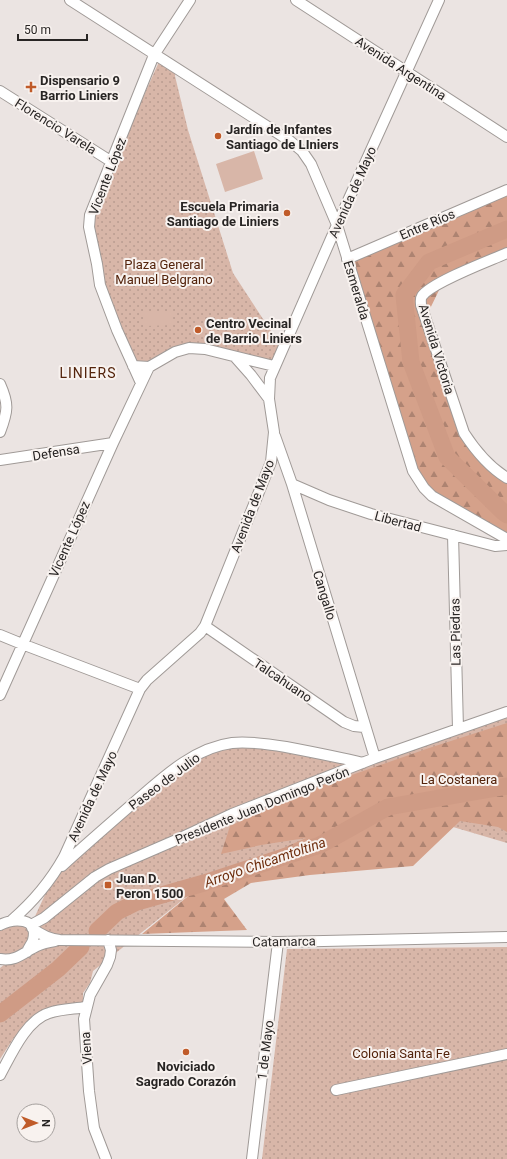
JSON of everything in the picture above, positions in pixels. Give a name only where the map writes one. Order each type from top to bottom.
[{"type":"street","name":"Esmeralda","points":[[70,0],[290,141],[302,151],[311,164],[336,225],[413,471],[424,488],[440,502],[507,539]]},
{"type":"street","name":"Vicente López","points":[[141,383],[117,330],[100,285],[89,227],[90,215],[155,54],[190,0]]},
{"type":"street","name":"Avenida Argentina","points":[[296,0],[507,137]]},
{"type":"street","name":"Avenida de Mayo","points":[[12,920],[37,896],[56,871],[64,857],[140,689],[147,680],[200,633],[204,626],[269,467],[273,451],[274,432],[269,399],[269,382],[274,366],[336,225],[439,0]]},
{"type":"street","name":"Florencio Varela","points":[[0,91],[112,162]]},
{"type":"street","name":"Entre Ríos","points":[[347,259],[507,190]]},
{"type":"street","name":"Avenida Victoria","points":[[507,253],[444,280],[421,297],[421,305],[464,432],[472,446],[481,456],[507,478]]},
{"type":"street","points":[[133,366],[149,367],[175,352],[189,348],[204,349],[235,358],[274,366]]},
{"type":"street","points":[[235,358],[258,382],[269,399]]},
{"type":"street","name":"Vicente López","points":[[0,695],[113,443],[149,367]]},
{"type":"street","points":[[0,384],[4,393],[7,407],[0,432]]},
{"type":"street","name":"Cangallo","points":[[274,432],[292,484],[364,726],[375,758]]},
{"type":"street","name":"Defensa","points":[[0,460],[113,443]]},
{"type":"street","name":"Libertad","points":[[292,484],[329,500],[357,509],[453,536],[496,546],[507,545]]},
{"type":"street","name":"Las Piedras","points":[[453,536],[458,729]]},
{"type":"street","name":"Talcahuano","points":[[204,626],[344,722],[354,726],[364,726]]},
{"type":"street","points":[[0,635],[140,689]]},
{"type":"street","name":"Presidente Juan Domingo Perón","points":[[31,926],[44,918],[95,878],[109,869],[232,814],[375,758],[507,712]]},
{"type":"street","name":"Paseo de Julio","points":[[56,871],[99,832],[166,776],[185,762],[217,745],[233,743],[267,744],[363,763]]},
{"type":"street","name":"Avenida de Mayo","points":[[26,952],[33,940],[30,918],[37,896]]},
{"type":"street","points":[[0,925],[12,920]]},
{"type":"street","name":"Catamarca","points":[[12,920],[21,920],[45,937],[60,940]]},
{"type":"street","name":"Catamarca","points":[[3,961],[16,958],[45,942],[60,940],[278,942],[507,936]]},
{"type":"street","name":"Viena","points":[[106,1159],[94,1128],[89,1091],[84,1019],[90,995],[110,957],[111,950],[108,940]]},
{"type":"street","name":"1 de Mayo","points":[[252,1159],[278,942]]},
{"type":"street","points":[[0,1075],[12,1052],[33,1021],[48,1013],[86,1007]]},
{"type":"street","points":[[336,1090],[507,1054]]},
{"type":"green space","name":"Plaza General Manuel Belgrano","points":[[154,55],[172,65],[167,69],[176,67],[175,76],[188,130],[233,273],[282,348],[274,366],[189,348],[149,367],[133,366],[100,285],[90,215],[158,64]]},
{"type":"green space","points":[[254,151],[263,179],[225,192],[216,164]]},
{"type":"green space","points":[[507,190],[507,252],[444,280],[425,319],[464,433],[507,478],[507,539],[440,502],[413,471],[347,259]]},
{"type":"green space","points":[[172,311],[172,325],[145,326],[145,312]]},
{"type":"green space","name":"La Costanera","points":[[507,712],[507,843],[426,819],[204,883],[93,971],[90,983],[83,993],[83,1004],[39,1013],[13,1039],[0,1059],[0,968],[10,960],[27,952],[31,925],[56,871],[196,755],[233,743],[363,763]]},
{"type":"green space","points":[[507,723],[507,832],[498,827],[460,821],[413,866],[310,875],[251,883],[224,899],[247,930],[142,934],[204,883],[306,838],[261,845],[221,854],[230,826],[309,790],[429,748]]},
{"type":"green space","points":[[22,924],[29,929],[30,932],[26,945],[17,953],[0,956],[0,931],[14,925]]},
{"type":"green space","name":"Colonia Santa Fe","points":[[507,947],[507,1159],[262,1159],[287,949]]},
{"type":"waterway","points":[[507,229],[429,262],[404,295],[411,362],[447,457],[507,515]]},
{"type":"waterway","name":"Arroyo Chicamtoltina","points":[[97,931],[117,912],[137,902],[204,883],[320,845],[388,807],[507,786]]},
{"type":"waterway","name":"Arroyo Chicamtoltina","points":[[0,1014],[58,969],[81,947]]},
{"type":"place","name":"Dispensario 9 Barrio Liniers","points":[[31,87]]},
{"type":"place","name":"Jardín de Infantes Santiago de LIniers","points":[[218,136]]},
{"type":"place","name":"Escuela Primaria Santiago de Liniers","points":[[287,213]]},
{"type":"place","name":"Centro Vecinal de Barrio Liniers","points":[[198,330]]},
{"type":"place","name":"Juan D. Peron 1500","points":[[108,885]]},
{"type":"place","name":"Noviciado Sagrado Corazón","points":[[186,1052]]},
{"type":"district","name":"LINIERS","points":[[88,373]]}]
